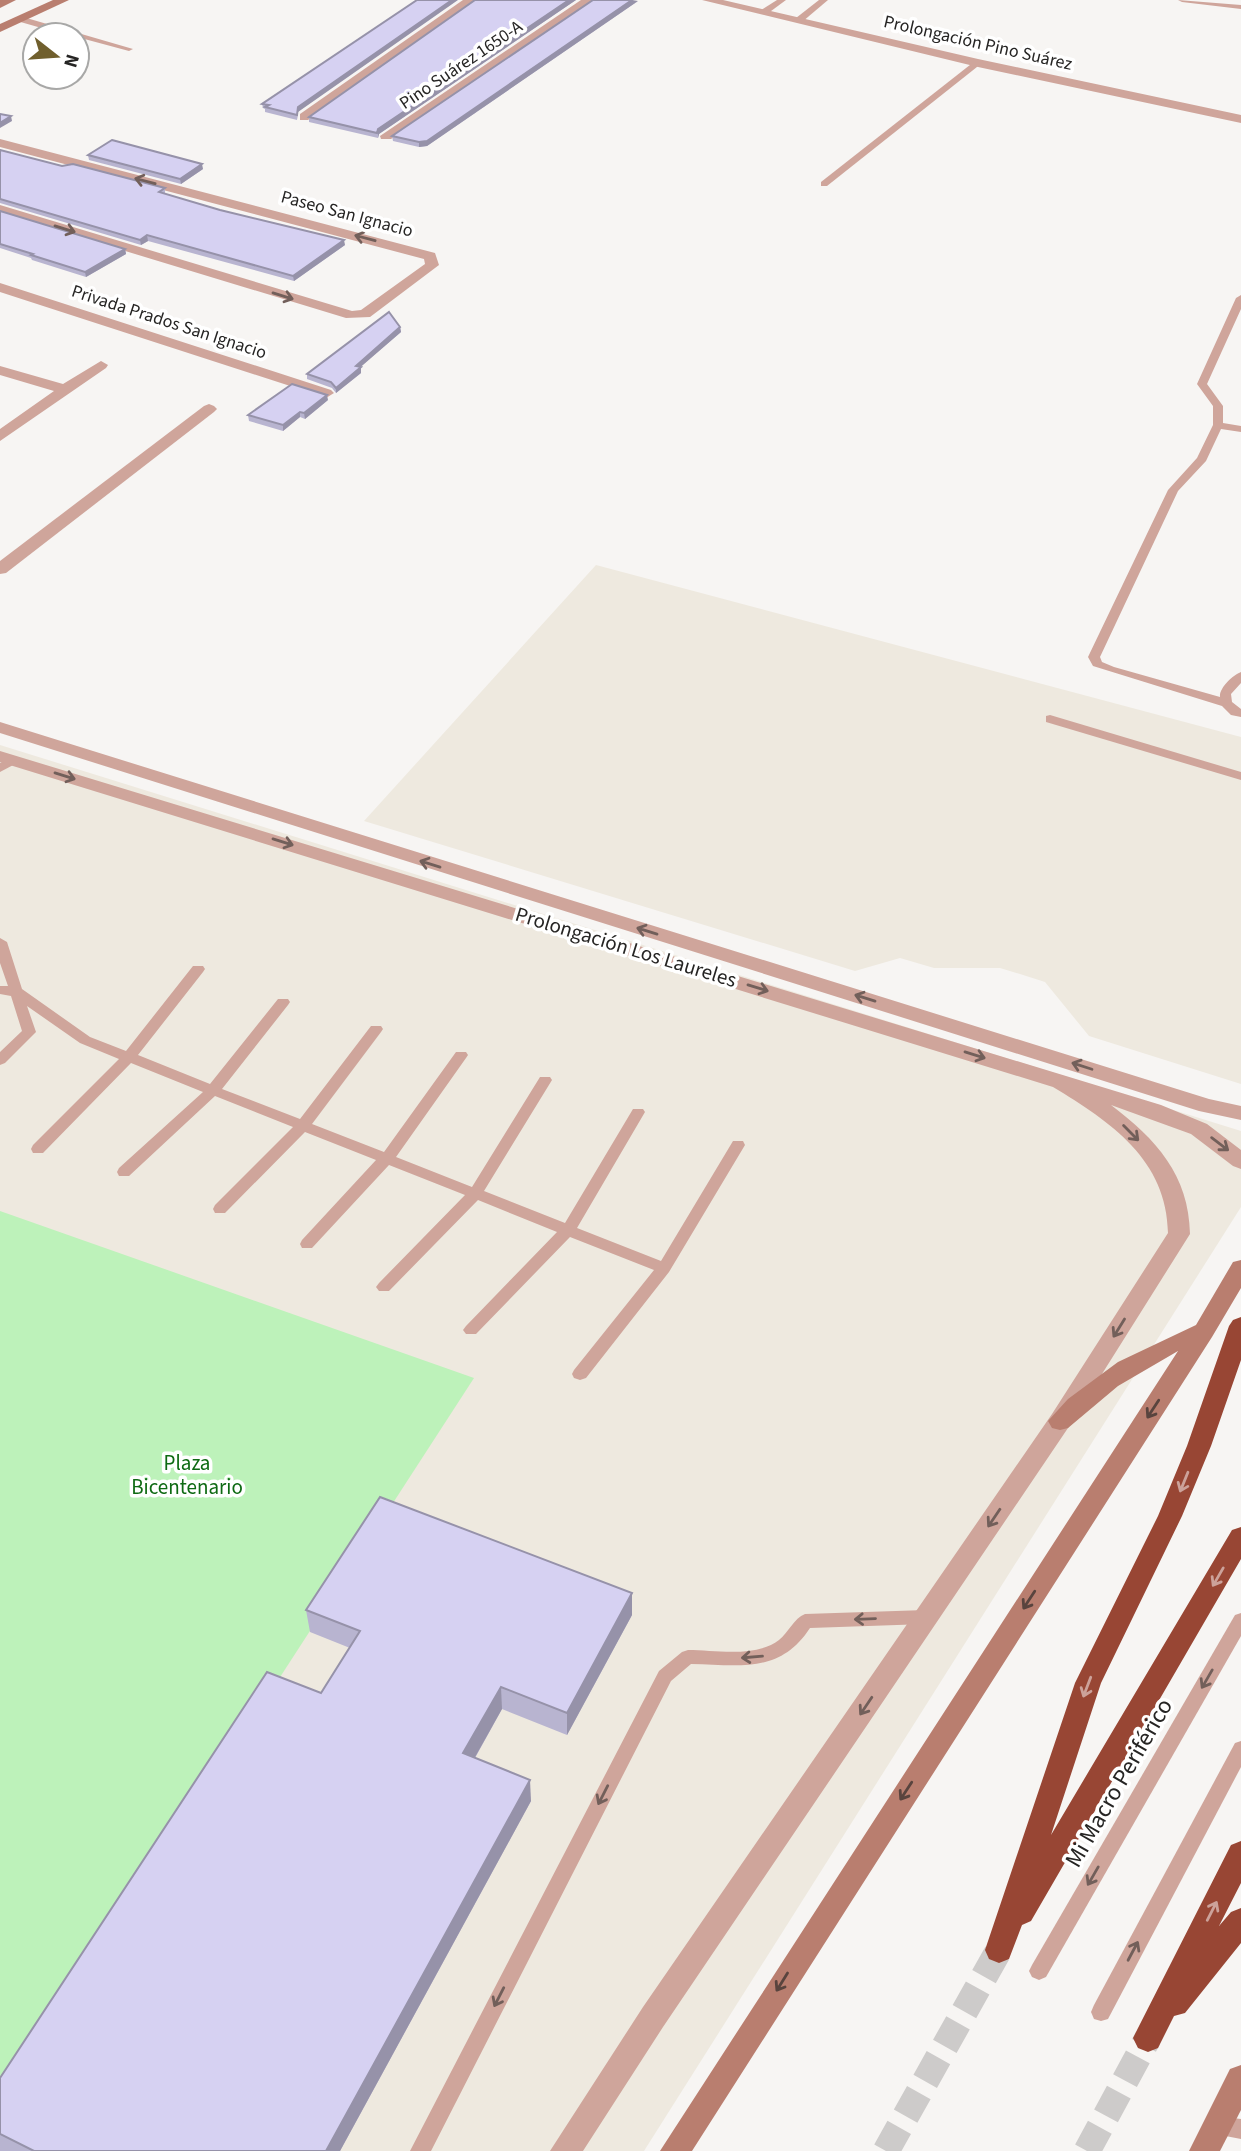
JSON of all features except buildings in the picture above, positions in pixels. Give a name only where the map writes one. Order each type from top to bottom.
[{"type":"highway","points":[[1241,1325],[1199,1446],[1170,1516],[1088,1683],[999,1950],[1241,1537]]},
{"type":"highway","points":[[1241,1854],[1148,2038],[1241,1921]]},
{"type":"main road","points":[[0,4],[10,0]]},
{"type":"main road","points":[[0,28],[63,0]]},
{"type":"main road","points":[[675,2151],[1204,1331],[1241,1268]]},
{"type":"main road","points":[[1060,1421],[1079,1402],[1124,1367],[1204,1331]]},
{"type":"main road","points":[[1220,2135],[1241,2079]]},
{"type":"street","points":[[304,117],[471,0]]},
{"type":"street","name":"Pino Suárez 1650-A","points":[[386,136],[590,0]]},
{"type":"street","name":"Prolongación Pino Suárez","points":[[708,0],[978,62],[1241,118]]},
{"type":"street","name":"Paseo San Ignacio","points":[[0,143],[430,256],[432,265],[365,314],[351,315],[0,209]]},
{"type":"street","name":"Privada Prados San Ignacio","points":[[0,287],[326,393]]},
{"type":"street","points":[[0,436],[101,365]]},
{"type":"street","points":[[0,370],[65,390]]},
{"type":"street","points":[[0,569],[209,409]]},
{"type":"street","name":"Prolongación Los Laureles","points":[[0,727],[1158,1100],[1241,1161]]},
{"type":"street","name":"Prolongación Los Laureles","points":[[4,761],[356,865],[1056,1079],[1158,1100],[1241,1113]]},
{"type":"street","points":[[356,865],[373,846]]},
{"type":"street","points":[[565,2151],[1060,1421],[1179,1234],[1181,1218],[1178,1201],[1169,1181],[1141,1143],[1103,1108],[1056,1079]]},
{"type":"lane","points":[[764,12],[782,0]]},
{"type":"lane","points":[[800,20],[824,0]]},
{"type":"lane","points":[[1182,0],[1241,7]]},
{"type":"lane","points":[[20,19],[27,21]]},
{"type":"lane","points":[[91,39],[129,49]]},
{"type":"lane","points":[[824,184],[978,62]]},
{"type":"lane","points":[[1241,298],[1230,326],[1213,353],[1202,384],[1218,406],[1218,425],[1202,459],[1173,490],[1094,657],[1097,664],[1110,669],[1226,703],[1235,712],[1241,713]]},
{"type":"lane","points":[[1218,425],[1241,429]]},
{"type":"lane","points":[[1226,703],[1225,693],[1241,676]]},
{"type":"lane","points":[[1049,719],[1241,776]]},
{"type":"lane","points":[[0,942],[29,1032],[0,1060]]},
{"type":"lane","points":[[38,1149],[129,1057],[198,969]]},
{"type":"lane","points":[[0,990],[17,992],[85,1040],[664,1268]]},
{"type":"lane","points":[[124,1172],[213,1090],[283,1002]]},
{"type":"lane","points":[[220,1209],[303,1126],[376,1029]]},
{"type":"lane","points":[[307,1244],[387,1158],[461,1055]]},
{"type":"lane","points":[[384,1287],[476,1194],[545,1080]]},
{"type":"lane","points":[[471,1330],[568,1230],[638,1112]]},
{"type":"lane","points":[[580,1374],[664,1268],[738,1145]]},
{"type":"lane","points":[[420,2151],[665,1676],[688,1657],[754,1658],[775,1652],[793,1639],[805,1620],[926,1617]]},
{"type":"lane","name":"Mi Macro Periférico","points":[[1039,1971],[1241,1620]]},
{"type":"lane","points":[[1101,2012],[1241,1749]]},
{"type":"shaded area","points":[[596,565],[1241,737],[1241,1084],[1089,1036],[1045,982],[1000,968],[934,968],[900,958],[855,971],[364,821]]},
{"type":"shaded area","points":[[0,745],[1241,1131],[1241,1207],[644,2151],[0,2151]]},
{"type":"green space","name":"Plaza Bicentenario","points":[[0,1211],[474,1378],[0,2109]]},
{"type":"tunnel","points":[[886,2151],[999,1950]]},
{"type":"tunnel","points":[[1087,2151],[1148,2038]]}]
